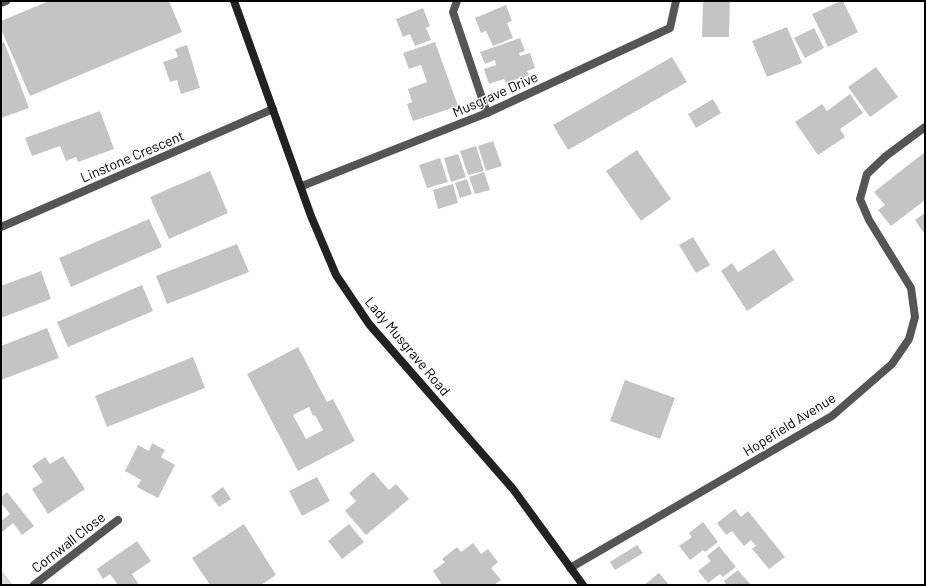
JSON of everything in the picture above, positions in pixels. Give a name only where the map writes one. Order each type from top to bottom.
[{"type":"main road","name":"Lady Musgrave Road","points":[[234,1],[302,186],[311,216],[336,275],[369,324],[513,489],[583,585]]},
{"type":"street","points":[[1,3],[6,1]]},
{"type":"street","points":[[457,1],[453,12],[486,113]]},
{"type":"street","name":"Musgrave Drive","points":[[302,186],[486,113],[670,28],[676,1]]},
{"type":"street","name":"Linstone Crescent","points":[[1,227],[273,109]]},
{"type":"street","name":"Hopefield Avenue","points":[[570,568],[832,416],[892,364],[909,339],[915,318],[911,288],[869,220],[860,199],[867,174],[886,156],[925,127]]},
{"type":"street","name":"Cornwall Close","points":[[34,585],[118,520]]},
{"type":"shaded area","points":[[1,570],[13,585],[1,585]]},
{"type":"building","points":[[49,1],[169,1],[182,32],[30,96],[1,29],[1,21]]},
{"type":"building","points":[[703,1],[730,1],[729,37],[702,37]]},
{"type":"building","points":[[843,1],[858,32],[828,47],[812,14]]},
{"type":"building","points":[[506,5],[512,21],[507,23],[513,38],[493,46],[486,31],[481,33],[475,18]]},
{"type":"building","points":[[423,8],[430,26],[426,28],[431,40],[415,46],[410,34],[403,37],[396,19]]},
{"type":"building","points":[[787,27],[802,63],[767,77],[752,41]]},
{"type":"building","points":[[814,28],[824,48],[805,58],[794,38]]},
{"type":"building","points":[[520,38],[525,51],[519,53],[520,56],[530,53],[535,68],[527,71],[529,75],[506,83],[504,79],[489,84],[484,69],[496,65],[495,60],[485,64],[480,52]]},
{"type":"building","points":[[4,42],[29,108],[1,118],[1,43]]},
{"type":"building","points":[[435,42],[458,106],[413,121],[407,104],[412,102],[408,89],[427,82],[421,65],[409,69],[403,53]]},
{"type":"building","points":[[187,45],[200,88],[181,94],[177,80],[170,82],[163,62],[178,57],[175,49]]},
{"type":"building","points":[[672,57],[687,82],[568,150],[553,125]]},
{"type":"building","points":[[876,67],[898,97],[870,117],[848,87]]},
{"type":"building","points":[[850,94],[863,113],[840,129],[845,137],[818,155],[795,122],[822,104],[827,111]]},
{"type":"building","points":[[713,99],[721,113],[696,128],[688,114]]},
{"type":"building","points":[[100,111],[114,149],[78,162],[76,157],[66,161],[60,146],[32,156],[25,138]]},
{"type":"building","points":[[493,141],[502,166],[486,171],[478,146]]},
{"type":"building","points":[[476,146],[484,171],[468,175],[460,151]]},
{"type":"building","points":[[637,150],[671,199],[641,221],[606,171]]},
{"type":"building","points":[[925,152],[925,200],[891,226],[878,210],[885,205],[874,192]]},
{"type":"building","points":[[458,154],[466,177],[451,182],[444,158]]},
{"type":"building","points":[[440,158],[448,182],[427,188],[419,165]]},
{"type":"building","points":[[210,171],[228,213],[169,239],[150,197]]},
{"type":"building","points":[[484,172],[490,190],[475,194],[469,177]]},
{"type":"building","points":[[467,179],[472,194],[460,198],[455,183]]},
{"type":"building","points":[[453,184],[458,203],[438,209],[433,190]]},
{"type":"building","points":[[925,213],[925,235],[915,220]]},
{"type":"building","points":[[149,219],[162,247],[71,287],[59,258]]},
{"type":"building","points":[[693,237],[710,265],[696,273],[679,245]]},
{"type":"building","points":[[237,244],[249,272],[167,304],[156,276]]},
{"type":"building","points":[[774,249],[794,280],[747,311],[721,271],[732,263],[738,272]]},
{"type":"building","points":[[41,271],[51,299],[1,318],[1,286]]},
{"type":"building","points":[[142,285],[153,311],[68,347],[57,322]]},
{"type":"building","points":[[47,328],[59,358],[1,380],[1,346]]},
{"type":"building","points":[[298,347],[327,402],[333,399],[355,441],[298,471],[247,374]],"holes":[[[309,407],[313,416],[315,415],[323,430],[306,439],[293,415]]]},
{"type":"building","points":[[193,357],[205,388],[107,427],[95,396]]},
{"type":"building","points":[[625,380],[675,398],[660,439],[610,421]]},
{"type":"building","points":[[152,443],[165,450],[161,457],[175,465],[158,498],[137,487],[141,480],[125,471],[138,445],[149,451]]},
{"type":"building","points":[[63,456],[85,489],[48,514],[32,489],[43,482],[32,466],[45,457],[50,464]]},
{"type":"building","points":[[373,472],[389,490],[396,484],[409,499],[366,535],[345,511],[356,501],[349,493]]},
{"type":"building","points":[[317,477],[330,501],[302,516],[289,491]]},
{"type":"building","points":[[223,487],[231,499],[219,507],[211,496]]},
{"type":"building","points":[[7,492],[34,526],[22,535],[13,523],[1,533],[1,521],[10,514],[1,503],[1,497]]},
{"type":"building","points":[[735,509],[741,517],[748,511],[785,557],[769,569],[752,549],[756,546],[751,540],[744,546],[732,531],[726,535],[717,523]]},
{"type":"building","points":[[703,522],[718,542],[705,552],[703,550],[690,560],[679,546],[692,537],[689,533]]},
{"type":"building","points":[[244,524],[276,575],[261,585],[210,585],[192,558]]},
{"type":"building","points":[[349,524],[364,542],[342,559],[328,541]]},
{"type":"building","points":[[137,541],[151,561],[132,574],[139,585],[118,585],[110,574],[103,579],[97,569]]},
{"type":"building","points":[[473,543],[481,554],[488,549],[498,562],[491,568],[501,580],[494,585],[438,585],[441,583],[433,571],[445,562],[442,559],[457,547],[461,552]]},
{"type":"building","points":[[637,545],[643,553],[615,570],[610,562]]},
{"type":"building","points":[[719,546],[736,567],[723,577],[720,574],[708,583],[698,571],[711,561],[707,556]]},
{"type":"building","points":[[738,570],[751,585],[725,585],[726,584],[724,581]]},
{"type":"building","points":[[659,573],[669,585],[644,585]]}]
